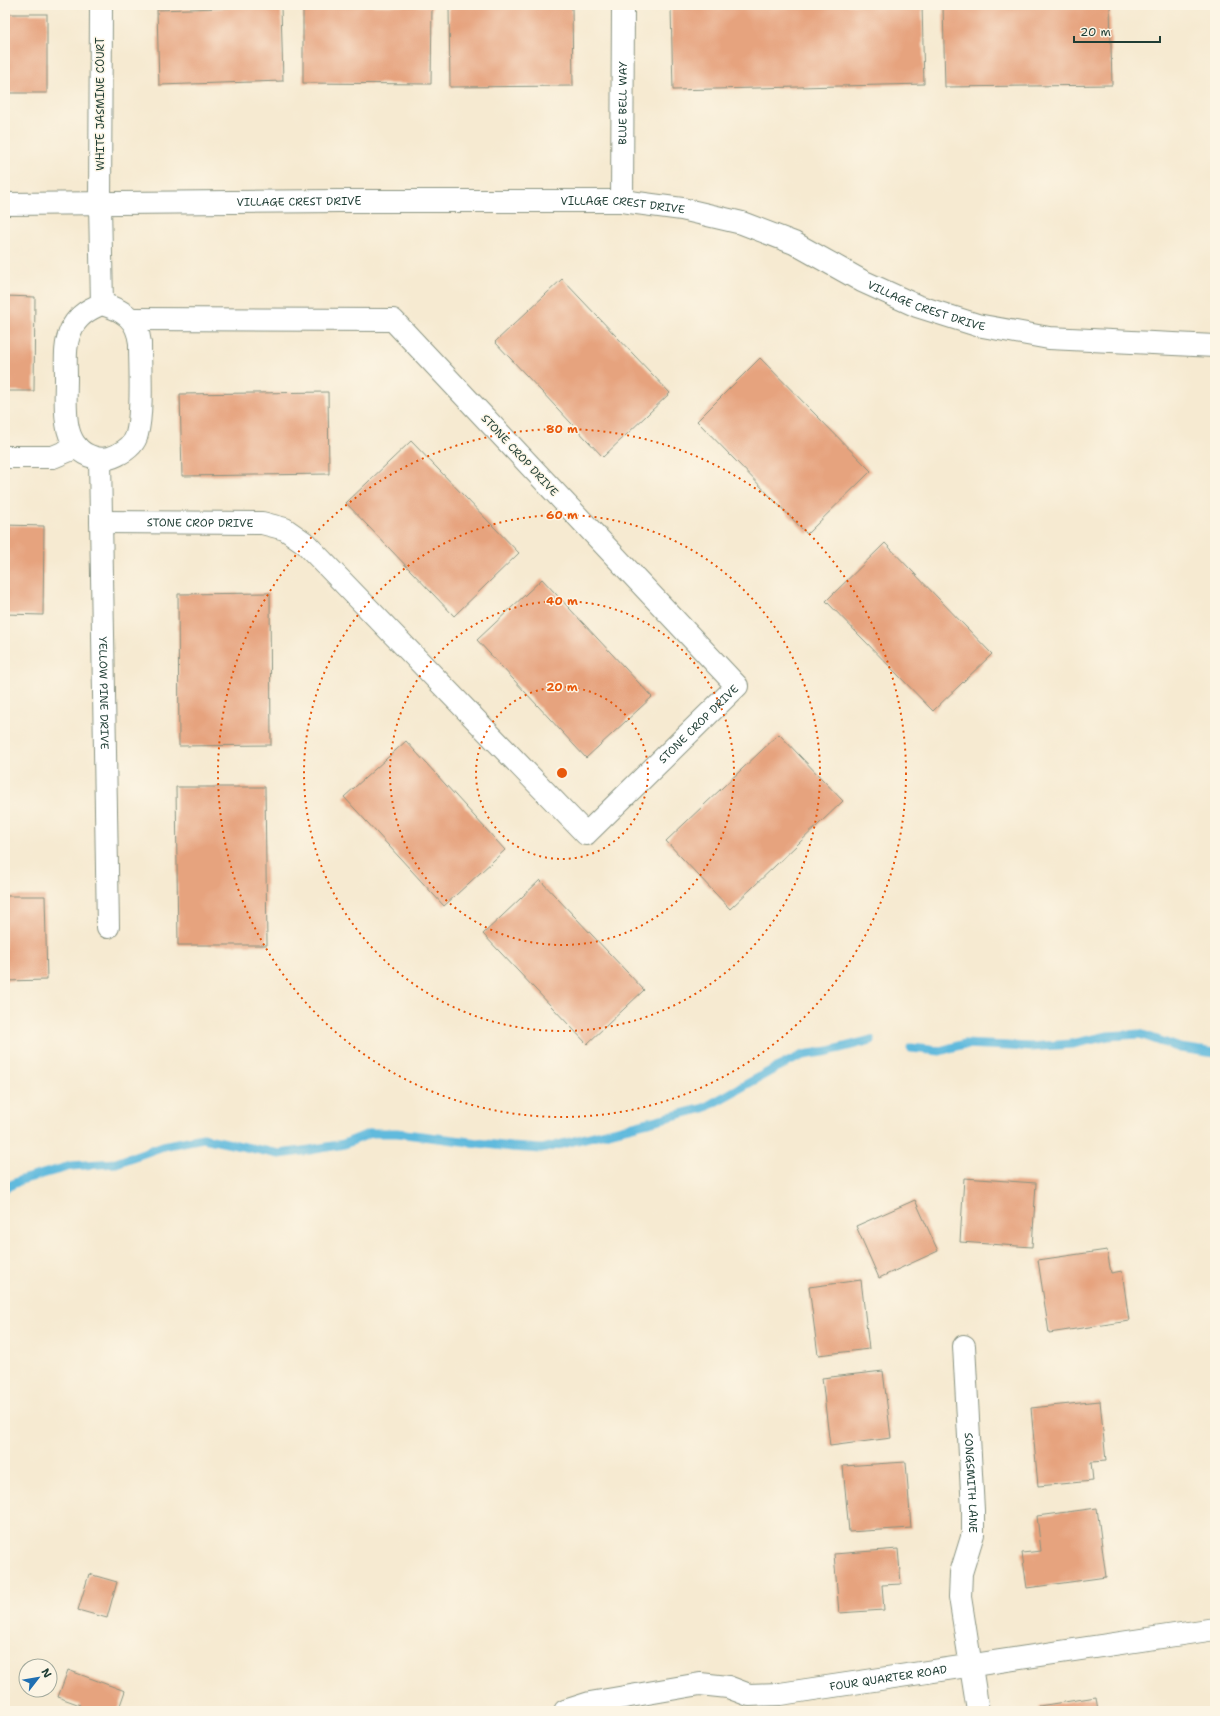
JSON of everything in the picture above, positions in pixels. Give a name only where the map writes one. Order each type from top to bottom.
[{"type":"street","name":"WHITE JASMINE COURT","points":[[100,204],[101,5]]},
{"type":"street","name":"BLUE BELL WAY","points":[[622,201],[623,5]]},
{"type":"street","name":"VILLAGE CREST DRIVE","points":[[5,204],[622,201],[682,209],[742,223],[794,243],[862,281],[917,306],[977,325],[1048,338],[1215,346]]},
{"type":"street","points":[[100,204],[102,304]]},
{"type":"street","points":[[102,304],[117,309],[131,319],[138,331],[140,343],[139,422],[137,436],[129,448],[115,456],[100,459],[87,456],[77,448],[70,435],[66,420],[67,342],[71,330],[78,318],[89,308],[102,304]]},
{"type":"street","name":"STONE CROP DRIVE","points":[[101,522],[262,523],[285,529],[306,542],[586,834],[737,686],[393,320],[131,319]]},
{"type":"street","points":[[5,458],[53,457],[77,448]]},
{"type":"street","name":"YELLOW PINE DRIVE","points":[[100,459],[108,928]]},
{"type":"street","name":"SONGSMITH LANE","points":[[964,1346],[973,1510],[972,1534],[961,1574],[960,1597],[978,1711]]},
{"type":"street","name":"FOUR QUARTER ROAD","points":[[565,1711],[590,1703],[700,1684],[728,1687],[749,1695],[780,1694],[1215,1628]]},
{"type":"building","points":[[303,5],[432,6],[431,84],[303,83]]},
{"type":"building","points":[[753,5],[922,5],[924,84],[673,90],[671,8]]},
{"type":"building","points":[[1110,5],[1112,85],[945,87],[943,6]]},
{"type":"building","points":[[281,6],[283,81],[159,85],[157,10]]},
{"type":"building","points":[[449,6],[572,6],[573,86],[450,87]]},
{"type":"building","points":[[5,14],[47,14],[47,93],[5,93]]},
{"type":"building","points":[[562,279],[670,393],[603,457],[495,342]]},
{"type":"building","points":[[5,296],[35,297],[34,391],[5,391]]},
{"type":"building","points":[[760,358],[871,471],[807,534],[697,421]]},
{"type":"building","points":[[328,392],[329,474],[182,476],[180,394]]},
{"type":"building","points":[[411,441],[519,553],[454,616],[346,503]]},
{"type":"building","points":[[5,525],[44,526],[43,615],[5,614]]},
{"type":"building","points":[[885,543],[992,654],[933,711],[826,601]]},
{"type":"building","points":[[542,579],[652,697],[586,758],[477,640]]},
{"type":"building","points":[[270,593],[271,745],[179,746],[178,594]]},
{"type":"building","points":[[779,734],[843,801],[730,909],[666,841]]},
{"type":"building","points":[[406,741],[505,850],[444,906],[344,797]]},
{"type":"building","points":[[176,787],[265,787],[267,945],[178,945]]},
{"type":"building","points":[[540,880],[644,990],[587,1044],[483,934]]},
{"type":"building","points":[[5,896],[45,896],[47,980],[5,981]]},
{"type":"building","points":[[964,1178],[1036,1183],[1032,1247],[960,1242]]},
{"type":"building","points":[[915,1200],[938,1251],[879,1278],[856,1226]]},
{"type":"building","points":[[1107,1250],[1111,1273],[1122,1271],[1129,1321],[1049,1333],[1038,1260]]},
{"type":"building","points":[[861,1280],[869,1349],[818,1355],[809,1287]]},
{"type":"building","points":[[883,1371],[891,1438],[830,1446],[822,1378]]},
{"type":"building","points":[[1100,1401],[1106,1461],[1091,1462],[1093,1481],[1038,1486],[1031,1408]]},
{"type":"building","points":[[906,1462],[911,1528],[849,1532],[843,1466]]},
{"type":"building","points":[[1097,1508],[1106,1577],[1027,1588],[1022,1553],[1041,1551],[1037,1516]]},
{"type":"building","points":[[898,1549],[901,1584],[882,1585],[884,1610],[839,1613],[834,1554]]},
{"type":"building","points":[[89,1574],[117,1582],[107,1618],[78,1610]]},
{"type":"building","points":[[68,1670],[125,1691],[118,1711],[77,1711],[80,1705],[58,1697]]},
{"type":"building","points":[[1096,1697],[1098,1711],[1040,1711],[1039,1706]]},
{"type":"waterway","points":[[911,1048],[940,1051],[964,1044],[1030,1047],[1072,1044],[1108,1036],[1140,1034],[1180,1048],[1215,1053]]},
{"type":"waterway","points":[[5,1188],[21,1180],[71,1166],[116,1163],[163,1146],[203,1138],[279,1154],[344,1144],[371,1133],[397,1133],[511,1147],[542,1149],[704,1108],[776,1068],[803,1055],[829,1051],[871,1040]]}]
